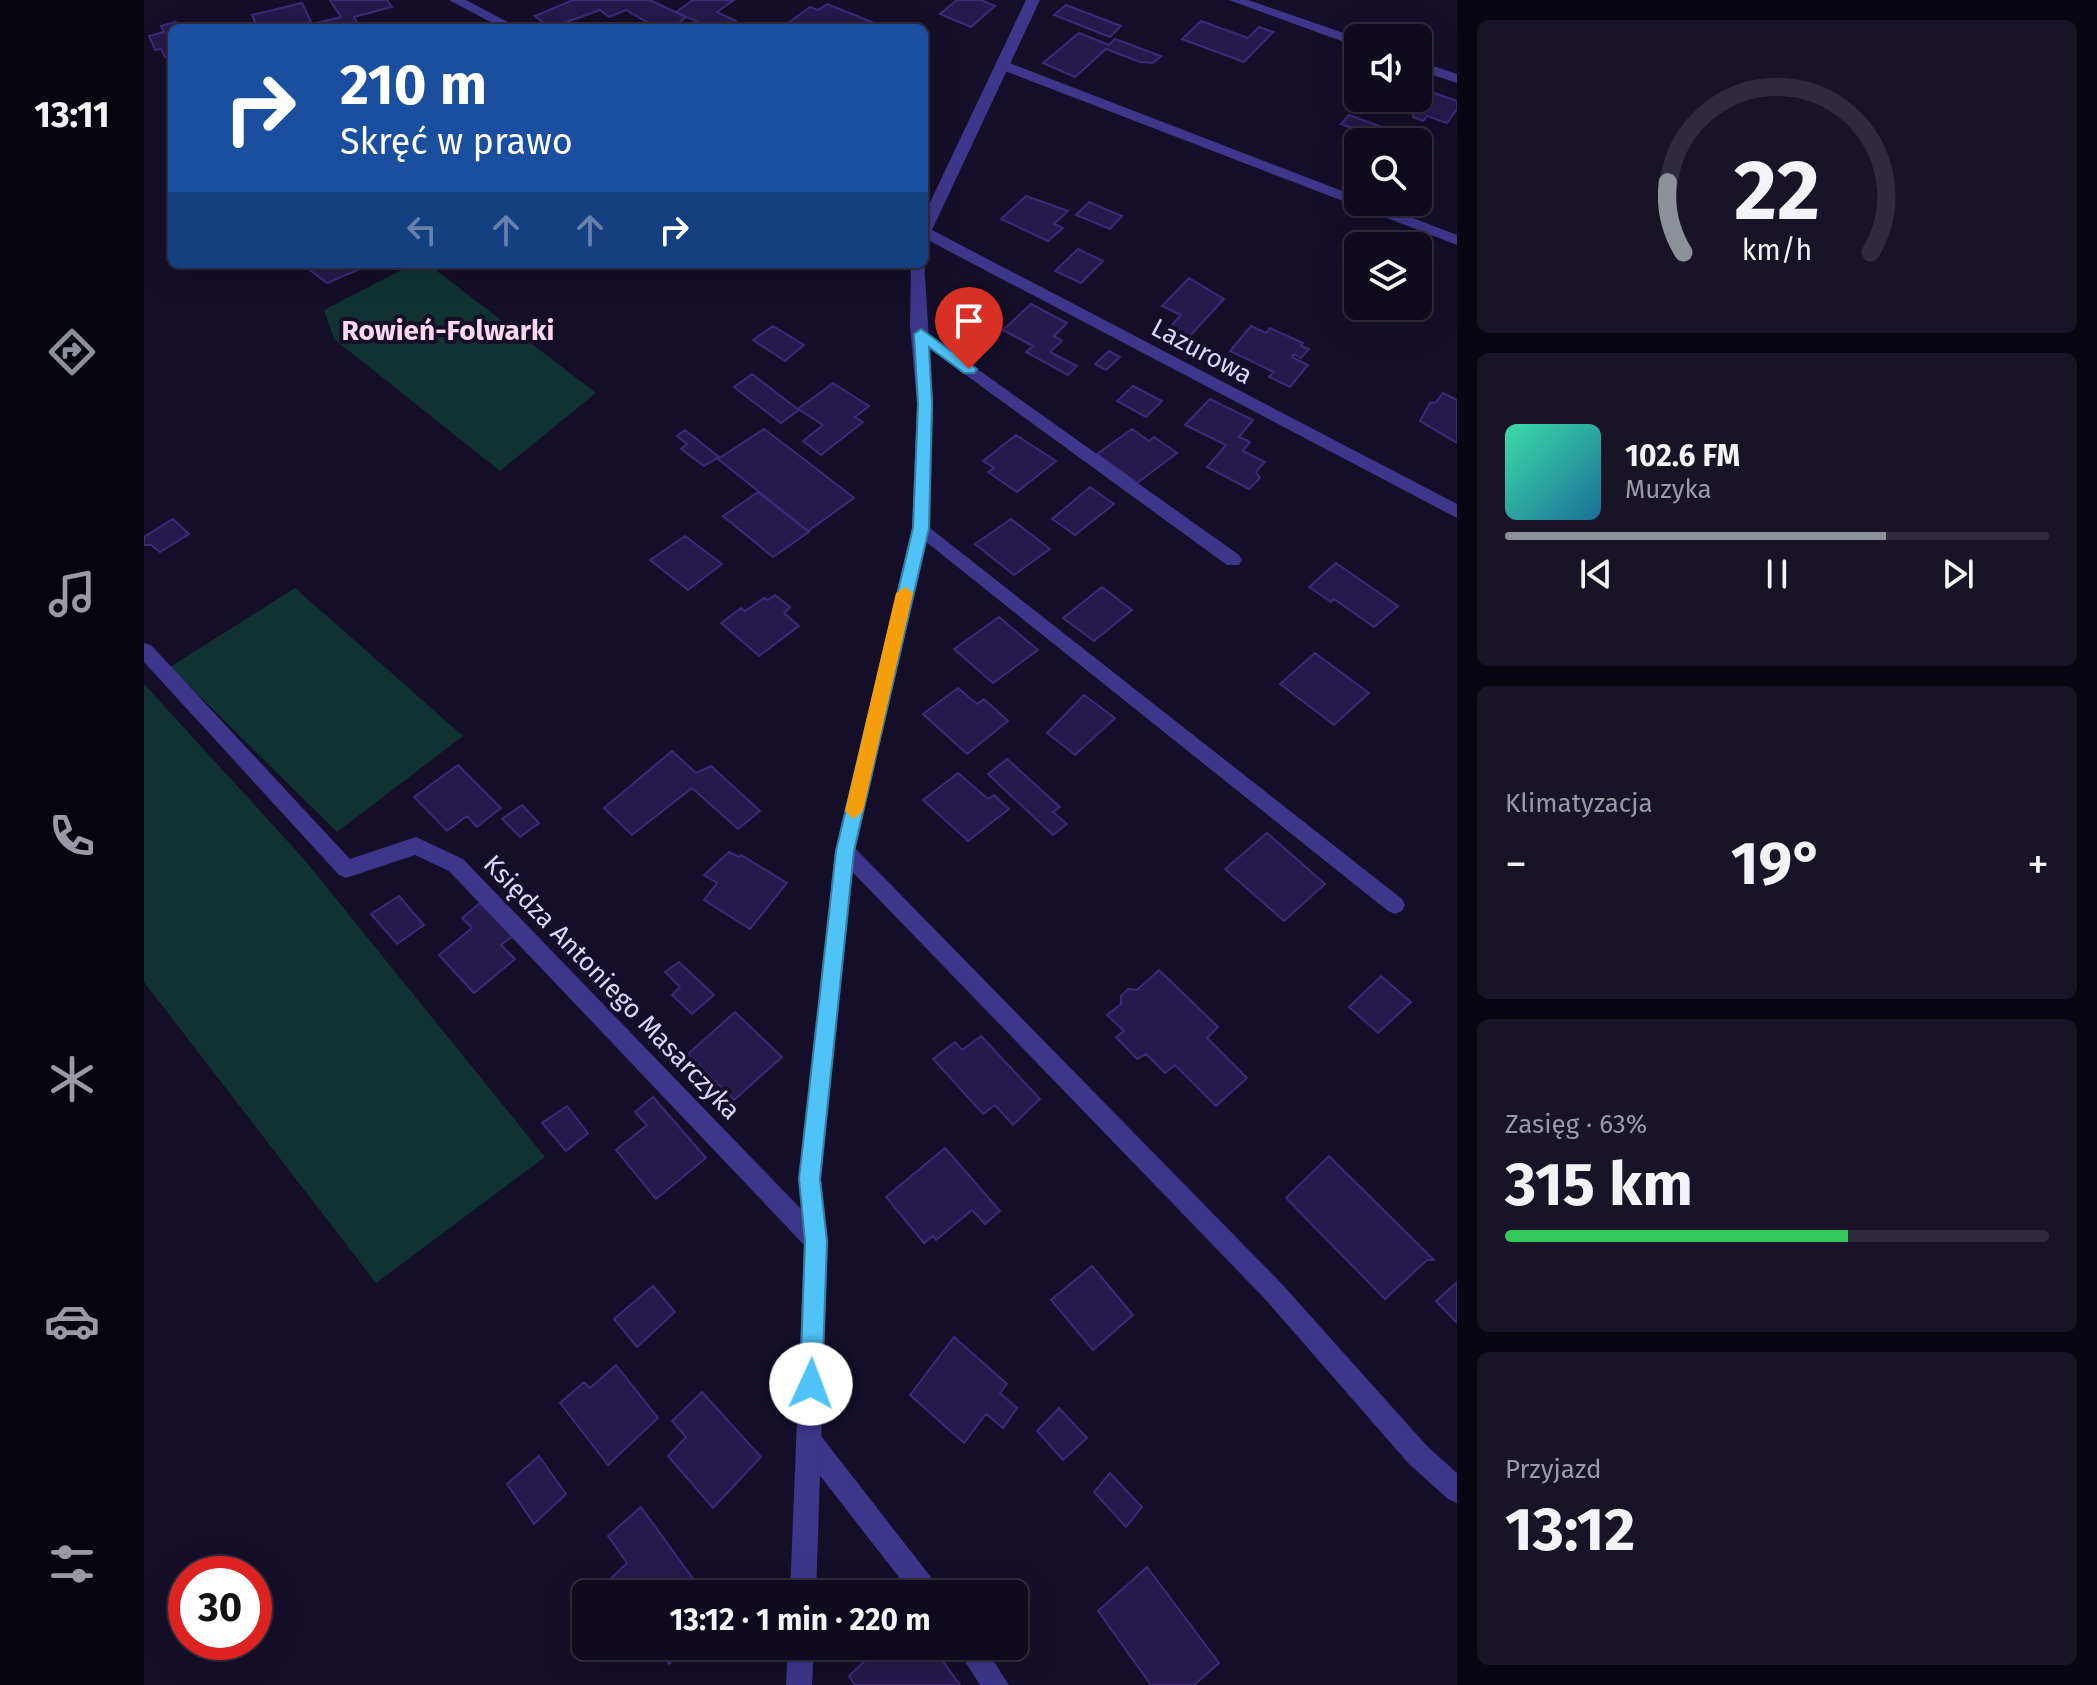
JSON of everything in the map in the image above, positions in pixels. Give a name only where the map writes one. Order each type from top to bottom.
[{"type":"street","points":[[456,0],[504,24]]},
{"type":"street","points":[[928,223],[1033,0]]},
{"type":"street","points":[[1236,0],[1344,38]]},
{"type":"street","points":[[1002,65],[1457,240]]},
{"type":"street","points":[[1432,70],[1457,79]]},
{"type":"street","name":"Lazurowa","points":[[928,234],[1457,512]]},
{"type":"street","points":[[804,1580],[816,1241],[810,1179],[845,851],[921,528],[925,404],[918,326],[919,268]]},
{"type":"street","points":[[921,334],[1233,560]]},
{"type":"street","points":[[921,528],[1395,905]]},
{"type":"street","name":"Księdza Antoniego Masarczyka","points":[[144,650],[346,869],[416,846],[456,865],[816,1241]]},
{"type":"street","points":[[845,851],[1273,1291],[1418,1455],[1457,1490]]},
{"type":"street","points":[[809,1441],[917,1580]]},
{"type":"street","points":[[799,1685],[800,1660]]},
{"type":"street","points":[[978,1660],[996,1685]]},
{"type":"green space","points":[[405,268],[433,268],[596,393],[500,471],[334,339],[324,310]]},
{"type":"green space","points":[[295,588],[463,736],[337,832],[170,667]]},
{"type":"green space","points":[[144,684],[303,858],[545,1157],[376,1283],[144,982]]},
{"type":"building","points":[[330,0],[387,0],[392,7],[354,17],[358,24],[312,24],[341,17]]},
{"type":"building","points":[[573,0],[650,0],[686,17],[677,24],[650,24],[626,10],[609,17],[600,10],[561,24],[545,24],[535,16]]},
{"type":"building","points":[[693,0],[734,0],[717,12],[736,21],[732,24],[702,24],[676,12]]},
{"type":"building","points":[[957,0],[981,0],[995,6],[971,27],[940,14]]},
{"type":"building","points":[[302,3],[312,24],[256,24],[252,15]]},
{"type":"building","points":[[827,4],[872,22],[787,24],[810,7],[818,10]]},
{"type":"building","points":[[1066,5],[1121,26],[1110,37],[1054,15]]},
{"type":"building","points":[[1201,21],[1248,38],[1259,27],[1273,32],[1244,62],[1182,39]]},
{"type":"building","points":[[168,24],[168,56],[165,57],[161,49],[155,50],[149,36],[164,32],[161,26]]},
{"type":"building","points":[[1079,33],[1109,45],[1115,39],[1161,56],[1153,63],[1140,62],[1106,49],[1075,77],[1043,63]]},
{"type":"building","points":[[1432,92],[1457,101],[1457,109],[1447,123],[1427,116],[1423,121],[1413,117],[1415,112],[1432,112]]},
{"type":"building","points":[[1349,115],[1385,128],[1352,128],[1341,124]]},
{"type":"building","points":[[1026,196],[1068,211],[1054,224],[1063,228],[1048,241],[1001,219]]},
{"type":"building","points":[[1089,202],[1122,216],[1110,229],[1076,215]]},
{"type":"building","points":[[1078,249],[1103,261],[1081,283],[1055,271]]},
{"type":"building","points":[[307,268],[362,268],[327,283]]},
{"type":"building","points":[[1189,278],[1224,299],[1189,337],[1170,327],[1181,315],[1162,306]]},
{"type":"building","points":[[1031,304],[1067,323],[1054,336],[1062,341],[1050,352],[1077,366],[1068,375],[1026,352],[1033,346],[1003,330]]},
{"type":"building","points":[[773,326],[804,345],[785,361],[753,340]]},
{"type":"building","points":[[1251,326],[1266,333],[1270,328],[1303,343],[1301,346],[1309,349],[1301,358],[1294,354],[1292,357],[1308,365],[1290,387],[1269,377],[1274,372],[1230,351]]},
{"type":"building","points":[[1109,351],[1120,357],[1106,370],[1095,364]]},
{"type":"building","points":[[752,374],[799,410],[781,423],[734,387]]},
{"type":"building","points":[[833,383],[869,406],[855,417],[863,422],[821,455],[803,441],[823,425],[798,409]]},
{"type":"building","points":[[1133,386],[1162,401],[1146,417],[1117,401]]},
{"type":"building","points":[[1443,393],[1457,400],[1457,443],[1420,421],[1430,403],[1436,402]]},
{"type":"building","points":[[1210,399],[1253,420],[1239,437],[1250,442],[1243,451],[1265,462],[1256,472],[1260,478],[1249,489],[1207,467],[1226,445],[1185,425]]},
{"type":"building","points":[[764,429],[854,498],[808,531],[718,459]]},
{"type":"building","points":[[1132,429],[1149,441],[1154,437],[1177,453],[1137,483],[1097,454]]},
{"type":"building","points":[[685,430],[719,457],[704,466],[681,449],[687,444],[677,436]]},
{"type":"building","points":[[1016,435],[1056,461],[1017,492],[988,472],[994,468],[983,461]]},
{"type":"building","points":[[1090,487],[1114,504],[1075,535],[1052,519]]},
{"type":"building","points":[[758,492],[809,532],[773,557],[723,516]]},
{"type":"building","points":[[173,519],[189,534],[160,552],[151,545],[144,545],[144,537]]},
{"type":"building","points":[[1011,519],[1050,549],[1014,575],[975,544]]},
{"type":"building","points":[[685,536],[722,564],[688,590],[650,560]]},
{"type":"building","points":[[1336,563],[1398,606],[1374,627],[1334,599],[1331,602],[1309,587]]},
{"type":"building","points":[[1102,587],[1132,610],[1094,641],[1063,618]]},
{"type":"building","points":[[775,595],[790,607],[784,613],[799,626],[759,656],[721,623],[741,608],[745,611],[764,598],[768,600]]},
{"type":"building","points":[[999,617],[1038,650],[993,683],[954,649]]},
{"type":"building","points":[[1315,653],[1369,693],[1334,725],[1280,684]]},
{"type":"building","points":[[958,688],[977,704],[984,699],[1008,721],[967,754],[923,714]]},
{"type":"building","points":[[1084,695],[1115,718],[1075,755],[1047,733]]},
{"type":"building","points":[[672,751],[696,773],[711,766],[760,811],[738,829],[692,788],[632,835],[604,808]]},
{"type":"building","points":[[1007,759],[1060,807],[1053,812],[1067,824],[1053,835],[988,774]]},
{"type":"building","points":[[458,765],[501,808],[477,827],[467,816],[447,831],[414,797]]},
{"type":"building","points":[[958,773],[988,799],[994,795],[1009,809],[968,841],[923,800]]},
{"type":"building","points":[[522,805],[539,823],[520,837],[502,819]]},
{"type":"building","points":[[1267,833],[1325,884],[1284,921],[1225,869]]},
{"type":"building","points":[[729,852],[739,857],[741,855],[787,883],[750,929],[704,900],[717,883],[704,875]]},
{"type":"building","points":[[399,896],[424,925],[397,944],[371,914]]},
{"type":"building","points":[[480,903],[514,935],[501,945],[515,959],[474,993],[439,955],[472,928],[462,918]]},
{"type":"building","points":[[679,962],[714,995],[692,1014],[672,995],[680,987],[665,972]]},
{"type":"building","points":[[1159,970],[1218,1027],[1207,1038],[1247,1078],[1216,1106],[1175,1065],[1165,1073],[1146,1054],[1137,1059],[1116,1037],[1124,1031],[1107,1015],[1121,1004],[1121,996],[1128,989],[1137,990]]},
{"type":"building","points":[[1381,976],[1411,1002],[1378,1033],[1349,1007]]},
{"type":"building","points":[[735,1012],[782,1057],[734,1100],[688,1054]]},
{"type":"building","points":[[981,1036],[1040,1099],[1013,1125],[995,1105],[983,1114],[933,1059],[955,1042],[962,1050]]},
{"type":"building","points":[[653,1097],[706,1158],[656,1199],[616,1150],[647,1125],[635,1112]]},
{"type":"building","points":[[567,1106],[588,1133],[566,1151],[542,1123]]},
{"type":"building","points":[[945,1148],[1000,1211],[985,1224],[972,1210],[936,1240],[933,1236],[924,1243],[886,1197]]},
{"type":"building","points":[[1329,1156],[1434,1260],[1427,1260],[1385,1299],[1286,1198]]},
{"type":"building","points":[[1092,1266],[1133,1315],[1093,1350],[1051,1300]]},
{"type":"building","points":[[1457,1282],[1457,1323],[1436,1301]]},
{"type":"building","points":[[653,1286],[675,1312],[637,1347],[614,1319]]},
{"type":"building","points":[[954,1337],[1007,1384],[1000,1393],[1017,1408],[1003,1428],[986,1414],[964,1443],[910,1395]]},
{"type":"building","points":[[616,1365],[658,1418],[608,1465],[560,1403],[584,1382],[590,1388]]},
{"type":"building","points":[[702,1392],[761,1457],[713,1508],[668,1456],[686,1437],[672,1421]]},
{"type":"building","points":[[1059,1408],[1087,1438],[1063,1460],[1037,1431]]},
{"type":"building","points":[[539,1456],[566,1494],[534,1524],[507,1484]]},
{"type":"building","points":[[1110,1473],[1142,1507],[1126,1527],[1094,1492]]},
{"type":"building","points":[[641,1507],[694,1580],[609,1580],[627,1563],[608,1536]]},
{"type":"building","points":[[1147,1567],[1219,1663],[1194,1685],[1151,1685],[1098,1611]]},
{"type":"building","points":[[866,1660],[942,1660],[960,1685],[855,1685],[849,1676]]},
{"type":"slow traffic","points":[[854,811],[905,593]]},
{"type":"district","name":"Rowień-Folwarki","points":[[448,330]]},
{"type":"route","points":[[811,1384],[816,1241],[810,1179],[845,851],[921,528],[925,404],[921,334],[969,369]]}]
